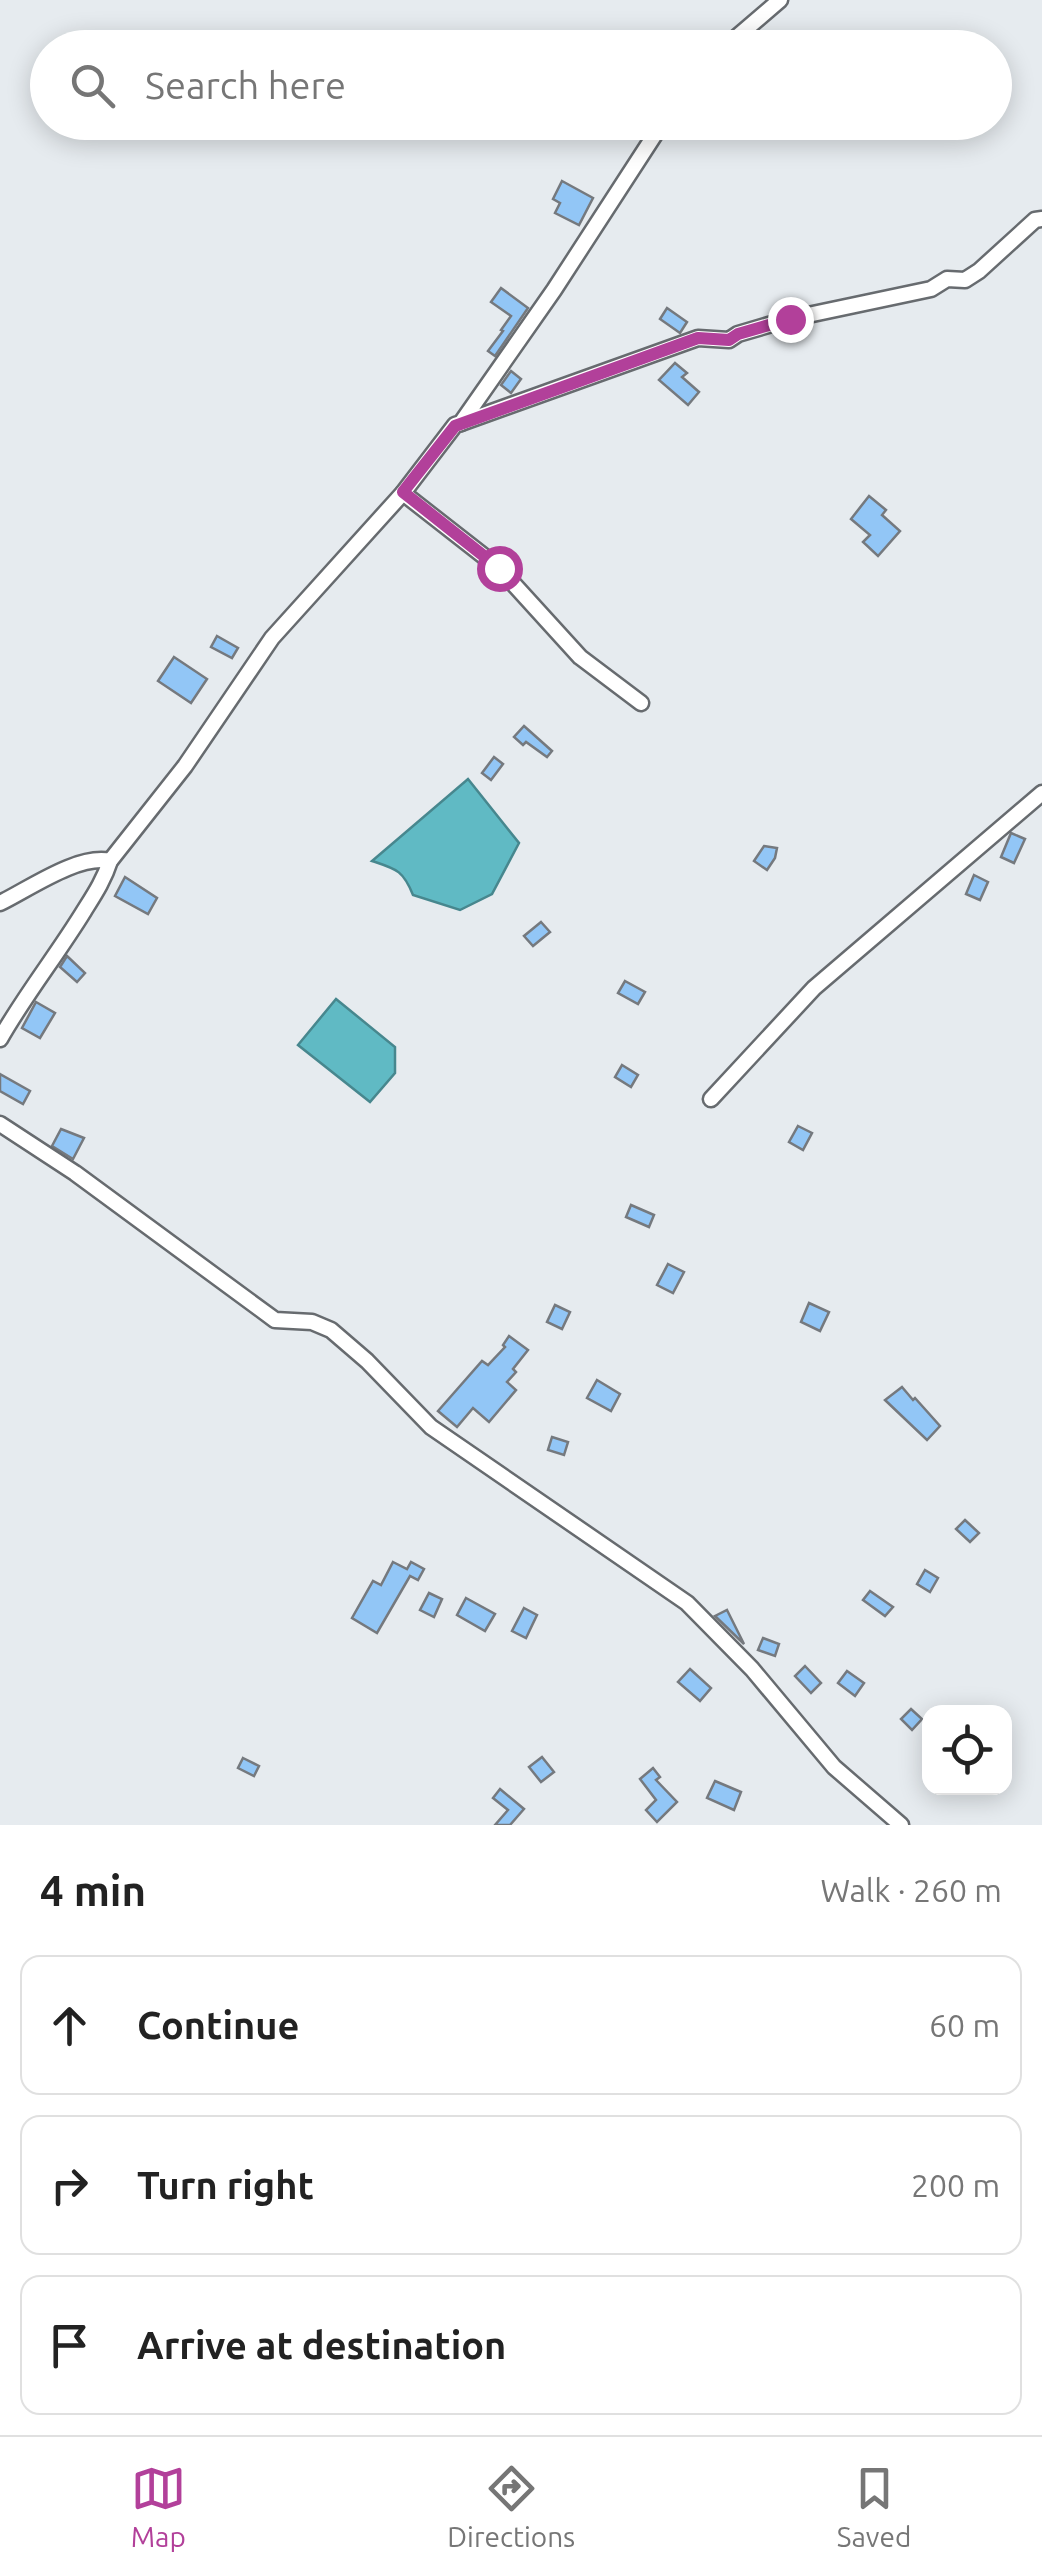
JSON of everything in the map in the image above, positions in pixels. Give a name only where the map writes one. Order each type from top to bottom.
[{"type":"street","points":[[745,30],[780,0]]},
{"type":"street","points":[[461,423],[554,290],[650,140]]},
{"type":"street","points":[[0,1039],[65,942],[106,875],[110,861],[185,766],[272,638],[403,492],[455,426],[698,338],[729,340],[790,319],[930,289],[947,279],[964,280],[1042,218]]},
{"type":"street","points":[[403,492],[499,568],[580,657],[641,704]]},
{"type":"street","points":[[711,1100],[814,988],[1042,793]]},
{"type":"street","points":[[0,903],[76,864],[98,858],[110,861]]},
{"type":"street","points":[[0,1124],[75,1173],[275,1320],[312,1322],[331,1330],[367,1360],[431,1426],[687,1602],[752,1668],[834,1766],[901,1825]]},
{"type":"water","points":[[468,779],[519,843],[492,894],[460,910],[413,895],[398,872],[372,861]]},
{"type":"water","points":[[336,999],[395,1047],[395,1073],[370,1102],[298,1045]]},
{"type":"building","points":[[562,181],[593,198],[579,225],[555,213],[560,203],[553,199]]},
{"type":"building","points":[[501,288],[528,308],[495,356],[488,351],[511,316],[491,302]]},
{"type":"building","points":[[667,308],[687,322],[680,333],[660,319]]},
{"type":"building","points":[[675,363],[687,373],[682,377],[699,392],[688,405],[659,380]]},
{"type":"building","points":[[511,371],[521,379],[511,393],[501,385]]},
{"type":"building","points":[[869,496],[886,510],[882,515],[900,531],[878,556],[863,542],[870,535],[851,519]]},
{"type":"building","points":[[217,636],[238,648],[232,658],[211,647]]},
{"type":"building","points":[[174,657],[207,679],[191,703],[158,681]]},
{"type":"building","points":[[524,726],[552,751],[547,757],[514,737]]},
{"type":"building","points":[[494,757],[503,764],[491,780],[482,773]]},
{"type":"building","points":[[1011,833],[1025,839],[1014,863],[1001,857]]},
{"type":"building","points":[[764,846],[777,848],[767,870],[754,861]]},
{"type":"building","points":[[974,875],[988,882],[980,900],[966,894]]},
{"type":"building","points":[[125,877],[157,898],[148,914],[115,896]]},
{"type":"building","points":[[541,922],[550,932],[533,946],[524,936]]},
{"type":"building","points":[[67,956],[85,973],[77,982],[60,967]]},
{"type":"building","points":[[625,981],[645,992],[638,1004],[618,993]]},
{"type":"building","points":[[36,1002],[55,1013],[40,1038],[22,1028]]},
{"type":"building","points":[[622,1065],[638,1075],[631,1087],[615,1077]]},
{"type":"building","points":[[0,1074],[30,1091],[23,1104],[0,1091]]},
{"type":"building","points":[[798,1126],[812,1133],[803,1150],[789,1142]]},
{"type":"building","points":[[61,1129],[84,1138],[73,1159],[52,1146]]},
{"type":"building","points":[[631,1205],[654,1215],[649,1227],[626,1217]]},
{"type":"building","points":[[668,1264],[684,1272],[673,1293],[657,1285]]},
{"type":"building","points":[[809,1303],[829,1312],[820,1331],[801,1322]]},
{"type":"building","points":[[555,1305],[570,1312],[562,1329],[547,1322]]},
{"type":"building","points":[[509,1336],[528,1350],[507,1382],[516,1390],[489,1422],[473,1408],[457,1427],[438,1411],[482,1361],[488,1365],[505,1347]]},
{"type":"building","points":[[597,1380],[620,1394],[611,1411],[587,1398]]},
{"type":"building","points":[[902,1387],[940,1426],[927,1440],[885,1400]]},
{"type":"building","points":[[552,1437],[568,1442],[564,1455],[548,1450]]},
{"type":"building","points":[[965,1520],[979,1533],[970,1542],[956,1529]]},
{"type":"building","points":[[393,1562],[407,1569],[411,1562],[424,1569],[418,1580],[410,1576],[377,1633],[352,1618],[373,1581],[381,1585]]},
{"type":"building","points":[[925,1570],[938,1578],[930,1592],[917,1584]]},
{"type":"building","points":[[870,1591],[893,1607],[885,1616],[863,1600]]},
{"type":"building","points":[[429,1593],[442,1599],[434,1617],[420,1610]]},
{"type":"building","points":[[466,1598],[495,1614],[485,1631],[457,1615]]},
{"type":"building","points":[[524,1608],[537,1615],[526,1638],[512,1631]]},
{"type":"building","points":[[727,1610],[744,1644],[715,1616]]},
{"type":"building","points":[[763,1638],[779,1644],[775,1656],[758,1650]]},
{"type":"building","points":[[805,1666],[821,1683],[811,1693],[795,1676]]},
{"type":"building","points":[[690,1669],[711,1688],[700,1701],[678,1682]]},
{"type":"building","points":[[847,1671],[864,1683],[855,1696],[838,1683]]},
{"type":"building","points":[[911,1709],[922,1719],[912,1730],[901,1719]]},
{"type":"building","points":[[542,1757],[554,1772],[541,1782],[529,1767]]},
{"type":"building","points":[[243,1758],[259,1766],[254,1776],[238,1768]]},
{"type":"building","points":[[653,1768],[660,1777],[656,1780],[677,1802],[657,1822],[646,1810],[656,1800],[640,1779]]},
{"type":"building","points":[[715,1781],[741,1792],[734,1810],[707,1798]]},
{"type":"building","points":[[500,1789],[524,1809],[510,1825],[495,1825],[508,1810],[493,1798]]},
{"type":"route","points":[[499,568],[403,492],[455,426],[698,338],[729,340],[790,319]]}]
